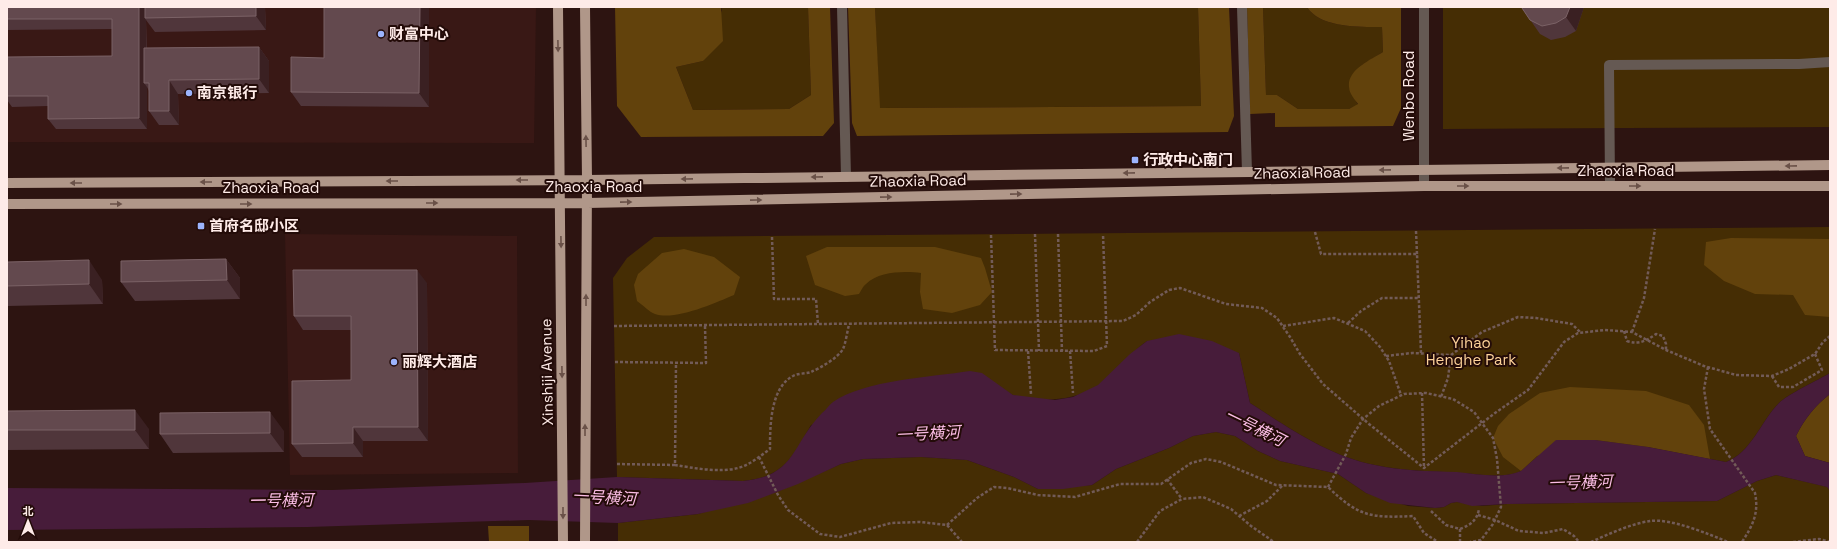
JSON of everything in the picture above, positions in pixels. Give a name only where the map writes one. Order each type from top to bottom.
[{"type":"main road","points":[[558,7],[561,180]]},
{"type":"main road","points":[[585,7],[587,180],[584,468],[585,542]]},
{"type":"main road","name":"Zhaoxia Road","points":[[7,183],[587,180],[1830,165]]},
{"type":"main road","name":"Xinshiji Avenue","points":[[561,180],[563,542]]},
{"type":"main road","name":"Zhaoxia Road","points":[[7,204],[587,203],[1424,186],[1830,186]]},
{"type":"street","points":[[842,7],[846,177]]},
{"type":"street","points":[[1242,7],[1247,172]]},
{"type":"street","name":"Wenbo Road","points":[[1424,7],[1424,186]]},
{"type":"street","points":[[1610,185],[1609,66],[1830,62]]},
{"type":"path","points":[[1632,332],[1644,298],[1655,229]]},
{"type":"path","points":[[1416,231],[1420,353]]},
{"type":"path","points":[[1315,232],[1321,254],[1417,254]]},
{"type":"path","points":[[1035,234],[1039,350]]},
{"type":"path","points":[[1058,234],[1062,350]]},
{"type":"path","points":[[991,235],[994,350],[1094,350],[1107,346],[1103,234]]},
{"type":"path","points":[[772,237],[774,299],[816,299],[818,324]]},
{"type":"path","points":[[614,326],[849,325],[1123,321],[1136,315],[1150,302],[1170,290],[1180,288],[1226,304],[1262,308],[1277,318],[1300,354],[1323,384],[1363,419],[1424,468]]},
{"type":"path","points":[[1348,323],[1361,311],[1382,298],[1419,298]]},
{"type":"path","points":[[1386,356],[1420,353],[1451,355],[1482,332],[1518,317],[1536,318],[1572,324],[1581,333]]},
{"type":"path","points":[[1283,326],[1334,318],[1365,331],[1386,356],[1401,395]]},
{"type":"path","points":[[617,464],[675,465],[704,469],[737,468],[759,457],[770,449],[770,426],[774,404],[784,384],[793,375],[810,372],[832,359],[842,349],[849,325]]},
{"type":"path","points":[[614,362],[706,363],[705,326]]},
{"type":"path","points":[[1424,468],[1483,422],[1528,390],[1564,342],[1581,333],[1604,330],[1632,332],[1666,350],[1708,367],[1736,375],[1772,376],[1789,369],[1815,354],[1822,342],[1830,336]]},
{"type":"path","points":[[1624,331],[1627,341],[1636,344],[1647,340],[1656,334],[1662,336],[1666,344],[1666,350]]},
{"type":"path","points":[[1028,350],[1031,394]]},
{"type":"path","points":[[1070,350],[1073,393]]},
{"type":"path","points":[[1772,376],[1780,387],[1793,386],[1822,370],[1815,354]]},
{"type":"path","points":[[1441,396],[1448,378],[1451,355]]},
{"type":"path","points":[[675,465],[676,363]]},
{"type":"path","points":[[1708,367],[1704,389],[1710,430],[1753,489],[1757,505],[1752,527],[1742,542]]},
{"type":"path","points":[[1328,486],[1346,454],[1351,438],[1363,419],[1379,406],[1401,395],[1422,394],[1452,399],[1474,412],[1483,422],[1493,438],[1498,471],[1501,507],[1495,520],[1481,540],[1470,542]]},
{"type":"path","points":[[1422,394],[1424,468]]},
{"type":"path","points":[[759,457],[778,495],[788,510],[820,534],[840,537],[892,523],[920,522],[947,525],[962,542]]},
{"type":"path","points":[[947,525],[977,498],[994,487],[1007,488],[1038,495],[1075,497],[1120,484],[1161,484],[1191,463],[1206,459],[1221,462],[1276,485],[1328,486],[1345,504],[1362,513],[1377,517],[1413,516],[1424,532],[1438,542]]},
{"type":"path","points":[[1167,479],[1182,499]]},
{"type":"path","points":[[1239,516],[1267,501],[1283,485]]},
{"type":"path","points":[[1137,542],[1160,511],[1182,499],[1203,497],[1231,509],[1251,526],[1274,542]]},
{"type":"path","points":[[1431,511],[1446,525],[1460,530],[1471,524],[1478,515],[1479,509]]},
{"type":"path","points":[[1478,515],[1495,520],[1519,531],[1544,532],[1563,530],[1574,536],[1578,542]]},
{"type":"path","points":[[1591,542],[1651,521],[1705,531],[1728,542]]},
{"type":"path","points":[[1460,530],[1460,542]]},
{"type":"path","points":[[1794,542],[1819,539],[1830,542]]},
{"type":"shaded area","points":[[7,7],[536,7],[534,143],[7,142]]},
{"type":"shaded area","points":[[615,7],[721,7],[723,41],[703,61],[676,67],[693,110],[789,109],[811,95],[808,7],[830,7],[834,123],[823,136],[641,137],[617,106]]},
{"type":"shaded area","points":[[848,7],[875,7],[880,108],[1201,106],[1198,7],[1229,7],[1234,116],[1228,132],[857,136],[852,123]]},
{"type":"shaded area","points":[[1247,7],[1263,7],[1266,95],[1277,95],[1298,109],[1349,109],[1358,104],[1349,89],[1349,81],[1360,66],[1383,52],[1382,27],[1363,27],[1331,23],[1313,14],[1307,7],[1401,7],[1401,108],[1393,126],[1275,127],[1275,113],[1250,114]]},
{"type":"shaded area","points":[[285,234],[517,236],[518,473],[290,475]]},
{"type":"shaded area","points":[[1731,238],[1830,239],[1830,317],[1805,315],[1793,295],[1755,294],[1724,281],[1704,265],[1706,242]]},
{"type":"shaded area","points":[[827,247],[935,247],[981,258],[992,292],[980,305],[952,313],[923,309],[920,292],[921,273],[900,272],[885,274],[871,280],[863,287],[859,294],[845,296],[815,285],[806,256]]},
{"type":"shaded area","points":[[684,249],[714,257],[740,277],[734,295],[684,313],[663,316],[655,314],[637,301],[634,285],[638,274],[662,253]]},
{"type":"shaded area","points":[[1570,387],[1646,391],[1689,405],[1704,425],[1710,459],[1648,447],[1595,440],[1537,456],[1521,471],[1503,457],[1493,438],[1498,426],[1509,414],[1540,393]]},
{"type":"shaded area","points":[[1830,394],[1830,463],[1805,456],[1796,436],[1811,413]]},
{"type":"shaded area","points":[[488,526],[529,526],[529,542],[489,542]]},
{"type":"green space","points":[[721,7],[808,7],[811,95],[789,109],[693,110],[676,67],[703,61],[722,10]]},
{"type":"green space","points":[[875,7],[1198,7],[1201,106],[879,108]]},
{"type":"green space","points":[[1263,7],[1307,7],[1313,14],[1331,23],[1363,27],[1382,27],[1383,52],[1362,65],[1349,88],[1358,105],[1349,109],[1298,109],[1277,95],[1266,95]]},
{"type":"green space","points":[[1443,7],[1830,7],[1830,127],[1443,129]]},
{"type":"green space","name":"Yihao Henghe Park","points":[[1830,227],[1830,373],[1783,399],[1742,452],[1735,458],[1726,462],[1648,447],[1507,475],[1407,470],[1375,465],[1358,461],[1326,448],[1310,440],[1250,403],[1239,353],[1147,341],[1099,385],[1091,390],[1069,397],[1045,400],[1023,398],[1013,395],[1000,387],[811,425],[792,456],[785,464],[778,470],[757,479],[743,481],[617,477],[613,278],[627,258],[654,237]]},
{"type":"green space","points":[[1216,432],[1235,436],[1258,451],[1280,461],[1338,474],[1366,493],[1408,506],[1435,508],[1444,507],[1451,503],[1457,502],[1482,506],[1507,504],[1717,501],[1757,481],[1776,475],[1828,487],[1830,491],[1830,542],[618,542],[618,523],[698,514],[781,490],[841,464],[863,459],[921,457],[967,460],[1014,477],[1038,489],[1092,485],[1116,469],[1169,448],[1193,436]]},
{"type":"water","name":"一号横河","points":[[1179,334],[1212,341],[1239,353],[1250,403],[1310,440],[1358,461],[1406,470],[1506,475],[1521,471],[1556,440],[1595,440],[1648,447],[1726,462],[1735,458],[1742,452],[1783,399],[1830,373],[1830,394],[1811,413],[1796,436],[1805,456],[1830,463],[1830,491],[1827,487],[1776,475],[1757,481],[1717,501],[1507,504],[1472,506],[1457,502],[1451,503],[1444,507],[1435,508],[1390,503],[1366,493],[1338,474],[1280,461],[1258,451],[1235,436],[1216,432],[1193,436],[1169,448],[1116,469],[1092,485],[1063,489],[1038,489],[1014,477],[967,460],[921,457],[863,459],[841,464],[798,484],[748,503],[698,514],[618,523],[529,520],[308,527],[7,530],[7,488],[332,490],[525,483],[617,477],[743,481],[760,478],[773,473],[783,466],[791,457],[812,425],[833,402],[862,389],[899,380],[970,371],[982,373],[1013,395],[1055,400],[1073,397],[1098,385],[1130,354],[1147,341]]},
{"type":"building","points":[[7,7],[139,7],[139,118],[48,119],[48,96],[7,96],[7,57],[112,56],[112,19],[7,19]]},
{"type":"building","points":[[145,7],[256,7],[256,16],[145,18]]},
{"type":"building","points":[[324,7],[420,7],[419,93],[291,92],[291,57],[324,58]]},
{"type":"building","points":[[1522,7],[1570,7],[1566,17],[1556,23],[1542,26],[1530,20]]},
{"type":"building","points":[[259,47],[259,79],[169,80],[169,111],[149,111],[149,83],[144,83],[144,48]]},
{"type":"building","points":[[226,259],[227,280],[121,282],[121,261]]},
{"type":"building","points":[[89,260],[89,284],[7,286],[7,262]]},
{"type":"building","name":"丽辉大酒店","points":[[293,270],[417,270],[418,427],[353,427],[353,443],[292,444],[292,381],[351,380],[351,316],[294,316]]},
{"type":"building","points":[[135,410],[135,430],[7,430],[7,411]]},
{"type":"building","points":[[270,412],[270,433],[160,434],[160,413]]},
{"type":"place","name":"财富中心","points":[[381,34]]},
{"type":"place","name":"南京银行","points":[[189,93]]},
{"type":"place","name":"行政中心南门","points":[[1135,160]]},
{"type":"place","name":"首府名邸小区","points":[[201,226]]},
{"type":"place","name":"丽辉大酒店","points":[[394,362]]}]
